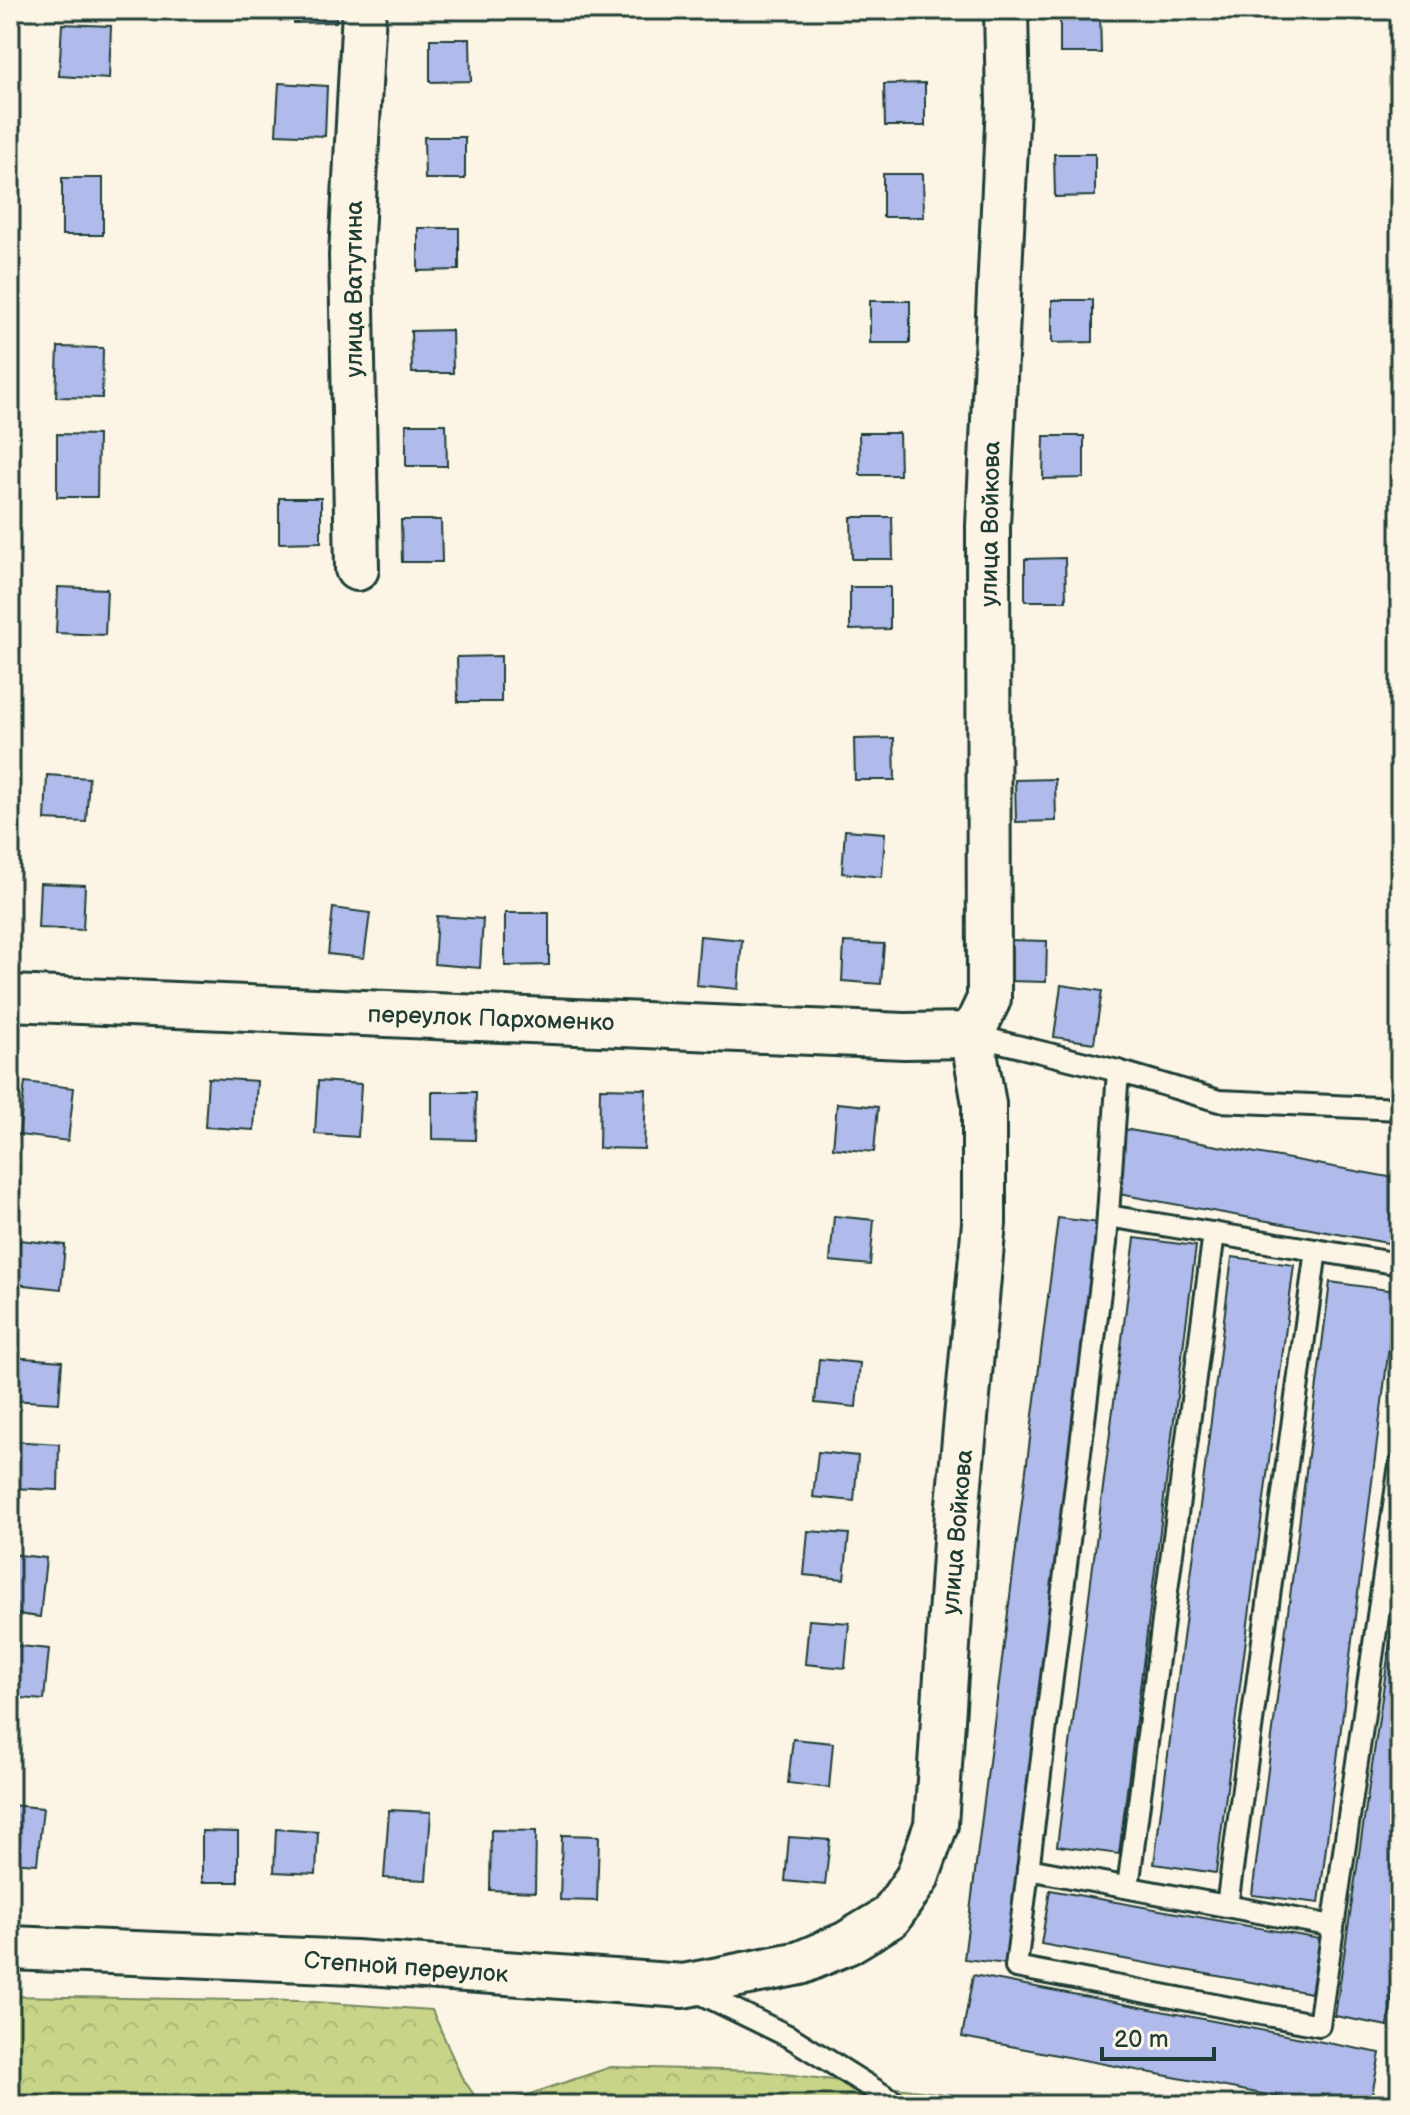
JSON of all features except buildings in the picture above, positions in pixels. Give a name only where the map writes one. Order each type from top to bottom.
[{"type":"street","name":"улица Ватутина","points":[[357,569],[351,255],[364,10]]},
{"type":"street","name":"улица Войкова","points":[[800,1963],[847,1943],[890,1917],[917,1878],[936,1825],[956,1526],[984,1223],[984,1104],[972,1035],[989,999],[988,526],[1008,103],[1006,10]]},
{"type":"street","name":"переулок Пархоменко","points":[[10,998],[888,1035],[972,1035]]},
{"type":"street","name":"Степной переулок","points":[[10,1948],[355,1962],[683,1986],[740,1978],[800,1963]]},
{"type":"lane","points":[[972,1035],[1118,1071],[1219,1101],[1400,1109]]},
{"type":"lane","points":[[1118,1071],[1108,1216],[1016,1967],[1319,2025],[1400,1464]]},
{"type":"lane","points":[[1108,1216],[1400,1264]]},
{"type":"lane","points":[[1128,1887],[1214,1233]]},
{"type":"lane","points":[[1227,1906],[1316,1250]]},
{"type":"lane","points":[[1028,1869],[1333,1926]]},
{"type":"lane","points":[[683,1986],[792,2038],[899,2105]]},
{"type":"green space","points":[[10,1996],[299,2001],[432,2010],[461,2076],[481,2105],[10,2105]]},
{"type":"green space","points":[[611,2067],[761,2071],[976,2098],[1083,2105],[497,2105]]}]
